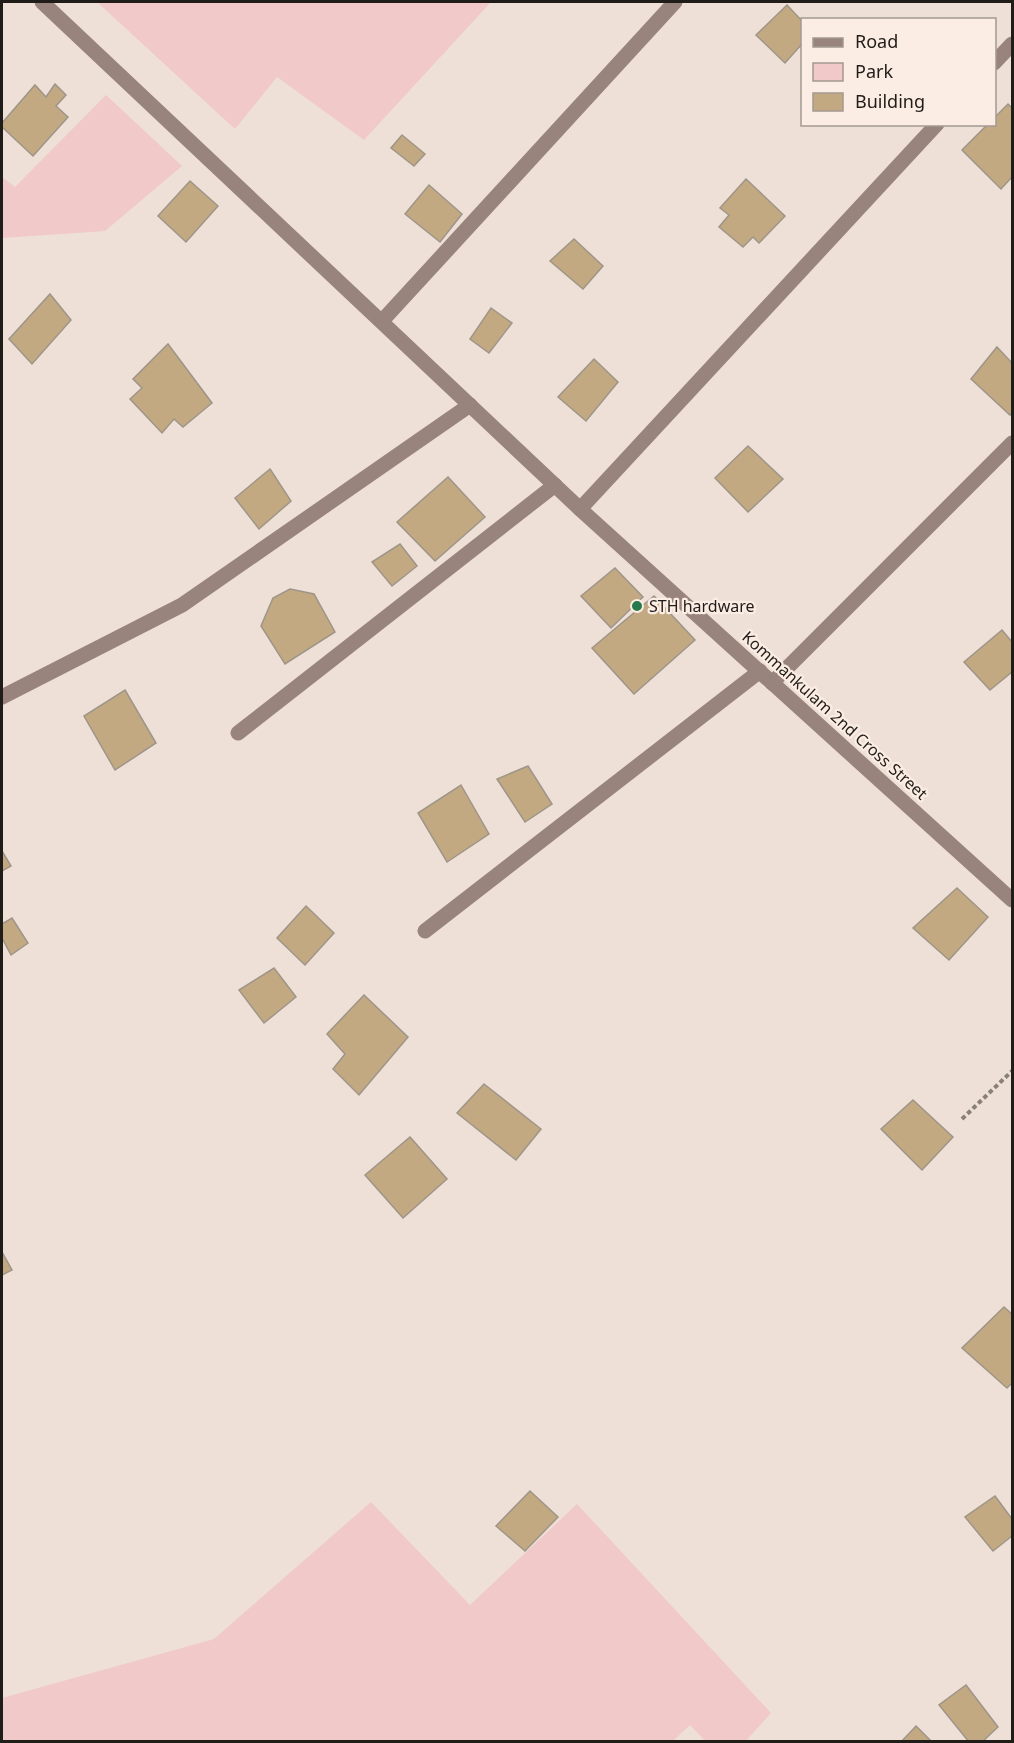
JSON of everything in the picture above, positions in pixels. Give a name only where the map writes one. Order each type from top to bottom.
[{"type":"street","name":"Kommankulam 2nd Cross Street","points":[[42,2],[580,509],[1012,900]]},
{"type":"street","points":[[382,321],[675,2]]},
{"type":"street","points":[[996,61],[1012,44]]},
{"type":"street","points":[[580,509],[935,126]]},
{"type":"street","points":[[2,697],[182,605],[470,405]]},
{"type":"street","points":[[772,683],[1012,443]]},
{"type":"street","points":[[238,733],[555,485]]},
{"type":"street","points":[[425,931],[760,671]]},
{"type":"path","points":[[962,1119],[1012,1071]]},
{"type":"green space","points":[[97,2],[491,2],[364,140],[277,77],[235,129]]},
{"type":"green space","points":[[106,95],[182,166],[105,231],[2,238],[2,177],[15,187]]},
{"type":"green space","points":[[371,1502],[470,1605],[577,1504],[771,1713],[745,1742],[705,1741],[690,1725],[672,1742],[2,1741],[2,1698],[214,1639]]},
{"type":"building","points":[[787,5],[801,20],[801,45],[785,63],[756,35]]},
{"type":"building","points":[[55,84],[66,95],[56,106],[68,117],[33,156],[2,127],[2,123],[35,85],[46,97]]},
{"type":"building","points":[[1008,104],[1012,108],[1012,177],[1001,189],[962,150],[986,126],[996,126],[996,116]]},
{"type":"building","points":[[402,135],[425,154],[414,166],[391,148]]},
{"type":"building","points":[[746,179],[785,216],[759,243],[753,237],[743,247],[719,227],[729,215],[720,208]]},
{"type":"building","points":[[190,181],[218,206],[186,242],[158,216]]},
{"type":"building","points":[[429,185],[462,214],[440,242],[405,214]]},
{"type":"building","points":[[574,239],[603,266],[583,289],[550,261]]},
{"type":"building","points":[[50,294],[71,320],[32,364],[9,339]]},
{"type":"building","points":[[491,308],[512,323],[489,353],[470,339]]},
{"type":"building","points":[[168,344],[212,403],[183,427],[174,419],[162,433],[130,399],[142,388],[133,379]]},
{"type":"building","points":[[997,347],[1012,363],[1012,412],[1010,415],[971,379]]},
{"type":"building","points":[[594,359],[618,382],[586,421],[558,397]]},
{"type":"building","points":[[748,446],[783,479],[748,512],[715,478]]},
{"type":"building","points":[[270,469],[291,501],[259,529],[235,498]]},
{"type":"building","points":[[448,477],[485,517],[435,561],[397,522]]},
{"type":"building","points":[[400,544],[417,566],[392,586],[372,562]]},
{"type":"building","points":[[615,568],[643,597],[611,628],[581,596]]},
{"type":"building","points":[[290,589],[314,594],[335,632],[285,664],[261,626],[273,598]]},
{"type":"building","points":[[654,596],[695,640],[634,694],[592,648]]},
{"type":"building","points":[[1002,630],[1012,642],[1012,672],[990,690],[964,662]]},
{"type":"building","points":[[125,690],[156,743],[115,770],[84,716]]},
{"type":"building","points":[[528,766],[552,804],[525,822],[497,779]]},
{"type":"building","points":[[461,785],[489,834],[447,862],[418,813]]},
{"type":"building","points":[[2,851],[11,866],[2,871]]},
{"type":"building","points":[[957,888],[988,917],[949,960],[913,928]]},
{"type":"building","points":[[306,906],[334,933],[305,965],[277,938]]},
{"type":"building","points":[[12,918],[28,943],[11,955],[2,938],[2,924]]},
{"type":"building","points":[[274,968],[296,997],[264,1023],[239,990]]},
{"type":"building","points":[[364,995],[408,1037],[359,1095],[333,1069],[345,1054],[327,1034]]},
{"type":"building","points":[[484,1084],[541,1129],[516,1160],[457,1113]]},
{"type":"building","points":[[913,1100],[953,1137],[922,1170],[881,1129]]},
{"type":"building","points":[[410,1137],[447,1179],[403,1218],[365,1175]]},
{"type":"building","points":[[2,1252],[12,1270],[2,1275]]},
{"type":"building","points":[[1004,1307],[1012,1314],[1012,1383],[1007,1388],[962,1348]]},
{"type":"building","points":[[530,1491],[558,1517],[525,1551],[496,1526]]},
{"type":"building","points":[[995,1496],[1012,1519],[1012,1536],[993,1551],[965,1517]]},
{"type":"building","points":[[966,1685],[998,1727],[982,1742],[969,1742],[939,1705]]},
{"type":"building","points":[[916,1726],[932,1742],[901,1742]]},
{"type":"place","name":"STH hardware","points":[[637,606]]}]
